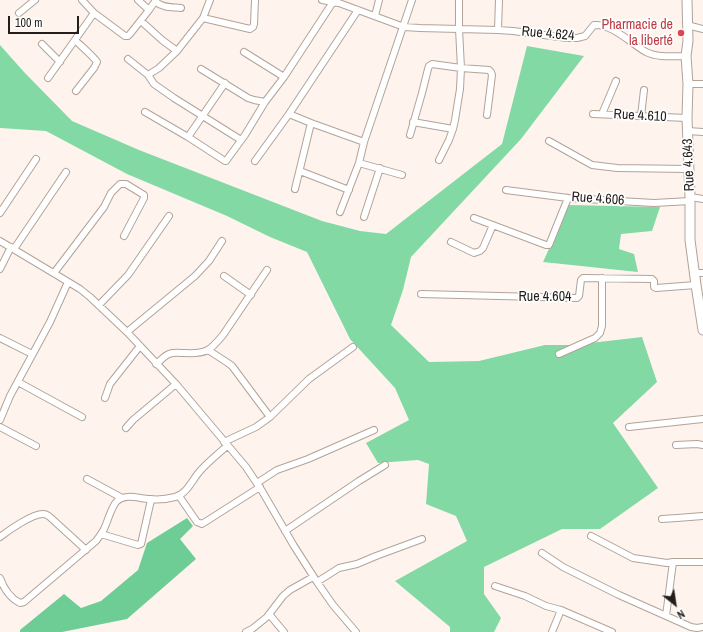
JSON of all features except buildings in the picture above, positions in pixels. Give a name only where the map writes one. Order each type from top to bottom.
[{"type":"highway","name":"Rue 4.643","points":[[687,0],[688,41],[686,56],[688,84],[687,118],[690,240],[698,273],[696,285],[703,329]]},
{"type":"street","points":[[18,13],[35,0]]},
{"type":"street","points":[[82,0],[94,13],[125,36],[130,34],[156,1],[159,5],[166,7],[181,8]]},
{"type":"street","points":[[138,0],[149,10]]},
{"type":"street","points":[[148,75],[159,68],[177,51],[203,18],[210,0]]},
{"type":"street","points":[[203,18],[250,29],[254,24],[255,0]]},
{"type":"street","points":[[322,0],[337,2],[404,27],[459,30],[498,30],[499,0]]},
{"type":"street","points":[[375,16],[379,0]]},
{"type":"street","points":[[340,212],[359,163],[364,142],[412,0]]},
{"type":"street","points":[[439,160],[453,129],[460,89],[461,68],[459,0]]},
{"type":"street","points":[[145,112],[188,137],[224,161],[228,159],[265,102],[337,2]]},
{"type":"street","points":[[255,161],[289,114],[358,10]]},
{"type":"street","points":[[48,78],[94,13]]},
{"type":"street","points":[[141,21],[177,51]]},
{"type":"street","name":"Rue 4.624","points":[[498,30],[577,38],[585,36],[594,25],[600,25],[611,29],[647,52],[660,56],[686,56]]},
{"type":"street","points":[[687,25],[703,29]]},
{"type":"street","points":[[75,40],[90,55],[96,58],[97,62],[76,91]]},
{"type":"street","points":[[42,44],[60,62]]},
{"type":"street","points":[[244,52],[284,77]]},
{"type":"street","points":[[128,59],[148,75],[154,84],[241,140]]},
{"type":"street","points":[[410,135],[429,66],[432,64],[489,70],[492,75],[487,115]]},
{"type":"street","points":[[201,68],[248,98],[265,102]]},
{"type":"street","points":[[602,114],[616,81]]},
{"type":"street","points":[[188,137],[225,83]]},
{"type":"street","points":[[688,84],[703,84]]},
{"type":"street","points":[[640,116],[644,90]]},
{"type":"street","points":[[289,114],[364,142]]},
{"type":"street","name":"Rue 4.610","points":[[594,114],[687,118]]},
{"type":"street","points":[[413,122],[453,129]]},
{"type":"street","points":[[295,189],[311,123]]},
{"type":"street","points":[[688,131],[703,132]]},
{"type":"street","points":[[549,141],[592,165],[617,168],[689,169]]},
{"type":"street","points":[[0,213],[36,159]]},
{"type":"street","points":[[359,163],[402,175]]},
{"type":"street","points":[[364,217],[380,168]]},
{"type":"street","points":[[300,171],[349,190]]},
{"type":"street","points":[[0,269],[66,172]]},
{"type":"street","points":[[54,274],[104,207],[111,193],[117,186],[123,183],[144,195],[144,198],[124,236]]},
{"type":"street","name":"Rue 4.606","points":[[506,190],[568,198],[654,203],[703,199]]},
{"type":"street","points":[[474,218],[548,245],[568,198]]},
{"type":"street","points":[[99,305],[128,275],[170,216]]},
{"type":"street","points":[[451,242],[474,253],[480,251],[483,248],[493,225]]},
{"type":"street","points":[[0,241],[85,293],[127,332],[176,384],[246,467],[315,579],[333,605],[356,632]]},
{"type":"street","points":[[127,332],[195,276],[209,261],[222,241]]},
{"type":"street","points":[[156,364],[172,353],[203,352],[216,344],[267,270]]},
{"type":"street","points":[[224,276],[251,295]]},
{"type":"street","name":"Rue 4.604","points":[[421,294],[577,298],[579,296],[581,280],[583,278],[652,279],[654,281],[654,287],[656,288],[696,285]]},
{"type":"street","points":[[559,354],[595,338],[600,333],[602,326],[602,278]]},
{"type":"street","points":[[0,420],[10,396],[50,322],[68,282]]},
{"type":"street","points":[[0,338],[32,354]]},
{"type":"street","points":[[105,398],[110,384],[140,346]]},
{"type":"street","points":[[0,578],[10,596],[17,602],[22,603],[96,541],[117,501],[126,497],[151,500],[179,496],[226,444],[256,427],[270,417],[309,379],[352,347]]},
{"type":"street","points":[[208,350],[232,366],[270,417]]},
{"type":"street","points":[[18,382],[82,417]]},
{"type":"street","points":[[126,428],[133,420],[176,384]]},
{"type":"street","points":[[630,427],[703,420]]},
{"type":"street","points":[[0,427],[36,446]]},
{"type":"street","points":[[179,496],[197,522],[202,524],[277,470],[308,460],[374,430]]},
{"type":"street","points":[[676,445],[703,445]]},
{"type":"street","points":[[285,531],[385,465]]},
{"type":"street","points":[[86,479],[122,498]]},
{"type":"street","points":[[101,534],[138,546],[140,545],[151,500]]},
{"type":"street","points":[[0,537],[30,518],[43,514],[51,518],[86,550]]},
{"type":"street","points":[[662,519],[703,516]]},
{"type":"street","points":[[591,536],[633,558],[667,563],[703,562]]},
{"type":"street","points":[[246,632],[262,621],[290,590],[339,568],[357,564],[422,539]]},
{"type":"street","points":[[542,553],[563,567],[619,595],[697,628],[703,627]]},
{"type":"street","points":[[666,616],[673,562]]},
{"type":"street","points":[[495,586],[525,596],[546,606],[561,610],[612,632]]},
{"type":"street","points":[[552,632],[561,610]]},
{"type":"street","points":[[269,614],[284,632]]},
{"type":"green space","points":[[0,45],[72,121],[139,150],[322,221],[360,231],[386,234],[502,144],[527,46],[584,56],[521,139],[411,257],[403,290],[391,325],[429,362],[479,361],[545,345],[573,345],[642,337],[657,382],[613,423],[658,488],[600,529],[562,529],[484,567],[484,594],[501,618],[494,632],[450,632],[450,627],[395,581],[467,541],[456,516],[426,504],[429,464],[418,460],[378,463],[366,443],[409,420],[395,388],[350,339],[307,252],[270,237],[227,216],[127,174],[46,131],[0,128]]},
{"type":"green space","points":[[569,205],[660,207],[652,231],[621,234],[619,249],[634,254],[638,272],[543,262]]},
{"type":"green space","points":[[187,518],[193,526],[180,539],[196,559],[127,619],[62,632],[20,632],[20,630],[64,594],[81,608],[101,601],[138,570],[147,543]]},
{"type":"place","name":"Pharmacie de la liberté","points":[[681,33]]}]
